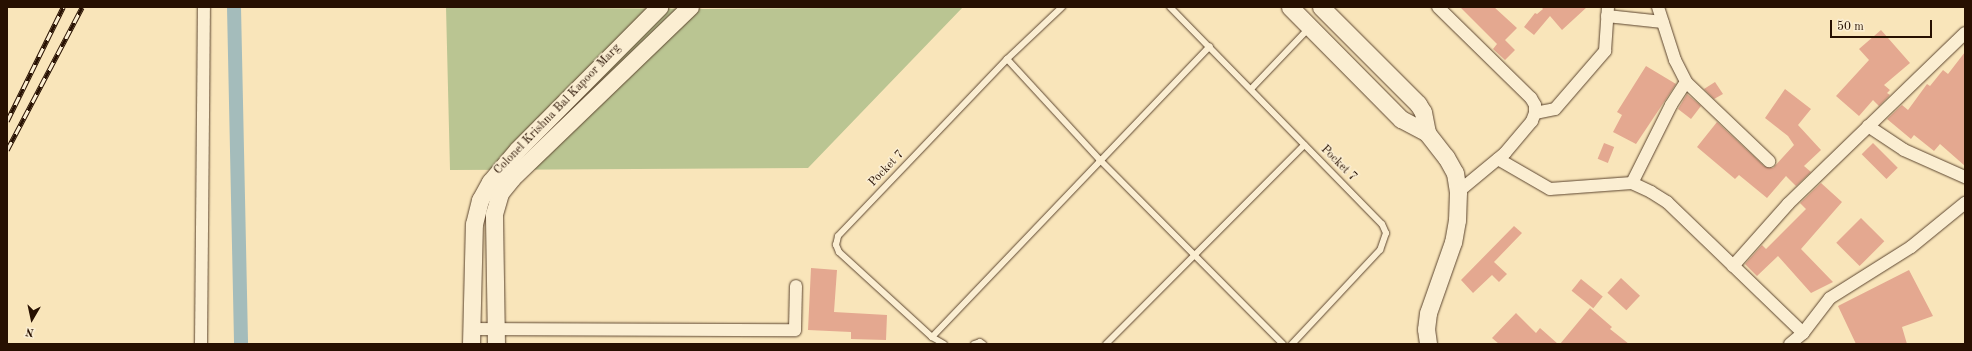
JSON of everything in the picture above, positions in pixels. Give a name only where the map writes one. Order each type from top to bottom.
[{"type":"street","points":[[201,344],[204,7]]},
{"type":"street","name":"Colonel Krishna Bal Kapoor Marg","points":[[471,336],[474,224],[480,200],[490,182],[517,150],[659,7]]},
{"type":"street","points":[[496,336],[494,214],[500,193],[512,178],[690,7]]},
{"type":"street","points":[[1290,7],[1401,119],[1427,133],[1446,157],[1455,173],[1458,192],[1458,220],[1453,242],[1428,313],[1426,329],[1428,344]]},
{"type":"street","points":[[1321,7],[1418,104],[1423,112],[1427,133]]},
{"type":"street","points":[[1658,7],[1675,60],[1686,82],[1769,161]]},
{"type":"street","points":[[1441,8],[1531,98],[1536,113],[1532,121],[1498,159],[1458,192]]},
{"type":"street","points":[[1536,113],[1555,109],[1605,51],[1608,11],[1663,22]]},
{"type":"street","points":[[1733,266],[1788,204],[1965,33]]},
{"type":"street","points":[[1632,183],[1671,105],[1686,82]]},
{"type":"street","points":[[1868,126],[1904,150],[1965,177]]},
{"type":"street","points":[[1498,159],[1550,190],[1632,183],[1667,202],[1803,333]]},
{"type":"street","points":[[1790,344],[1803,333],[1830,298],[1911,247],[1965,203]]},
{"type":"street","points":[[471,336],[795,330],[796,286]]},
{"type":"lane","name":"Pocket 7","points":[[944,344],[932,337],[839,252],[836,245],[838,236],[1006,59],[1062,7]]},
{"type":"lane","name":"Pocket 7","points":[[1170,7],[1210,46],[1382,224],[1386,233],[1380,250],[1292,344]]},
{"type":"lane","points":[[1251,89],[1310,27]]},
{"type":"lane","points":[[932,337],[1099,159],[1210,46]]},
{"type":"lane","points":[[1006,59],[1099,159],[1283,344]]},
{"type":"lane","points":[[1106,344],[1304,145]]},
{"type":"lane","points":[[974,344],[980,342],[983,344]]},
{"type":"green space","points":[[446,7],[706,9],[963,7],[808,168],[450,170]]},
{"type":"building","points":[[1460,7],[1494,7],[1517,28],[1505,40],[1515,50],[1505,60],[1493,49],[1497,44]]},
{"type":"building","points":[[1541,7],[1587,7],[1562,30],[1550,16],[1534,35],[1524,27],[1535,13],[1537,14],[1543,9]]},
{"type":"building","points":[[1881,30],[1910,63],[1884,85],[1890,90],[1887,93],[1890,95],[1879,106],[1873,100],[1859,116],[1836,96],[1869,60],[1859,49]]},
{"type":"building","points":[[1965,52],[1965,166],[1940,144],[1934,151],[1914,135],[1911,139],[1887,119],[1902,105],[1908,110],[1927,84],[1930,86],[1943,70],[1948,74]]},
{"type":"building","points":[[1646,66],[1676,84],[1636,144],[1613,132],[1622,115],[1617,112]]},
{"type":"building","points":[[1715,82],[1723,94],[1714,99],[1704,89]]},
{"type":"building","points":[[1785,89],[1811,109],[1798,125],[1821,150],[1804,166],[1811,172],[1796,186],[1786,176],[1767,198],[1739,175],[1735,179],[1697,147],[1717,122],[1764,166],[1773,168],[1794,145],[1788,136],[1765,118]]},
{"type":"building","points":[[1687,94],[1701,106],[1691,119],[1678,109]]},
{"type":"building","points":[[1604,143],[1614,147],[1608,163],[1598,159]]},
{"type":"building","points":[[1873,143],[1898,168],[1886,179],[1862,154]]},
{"type":"building","points":[[1821,183],[1842,202],[1801,249],[1833,282],[1811,293],[1778,256],[1757,276],[1745,264],[1762,245],[1766,249],[1806,209],[1800,203]]},
{"type":"building","points":[[1861,218],[1884,241],[1860,266],[1836,243]]},
{"type":"building","points":[[1514,226],[1522,233],[1494,262],[1507,274],[1499,282],[1492,275],[1473,293],[1461,280]]},
{"type":"building","points":[[811,268],[837,270],[834,312],[887,315],[886,340],[851,339],[851,332],[808,330]]},
{"type":"building","points":[[1909,270],[1933,316],[1902,327],[1907,344],[1856,344],[1838,306]]},
{"type":"building","points":[[1621,278],[1640,296],[1626,310],[1607,293]]},
{"type":"building","points":[[1581,279],[1603,297],[1593,308],[1572,291]]},
{"type":"building","points":[[1590,308],[1612,327],[1610,329],[1629,344],[1560,344]]},
{"type":"building","points":[[1516,313],[1536,333],[1540,328],[1558,344],[1499,344],[1492,338]]},
{"type":"waterway","points":[[234,7],[241,344]]},
{"type":"railway","points":[[7,121],[63,7]]},
{"type":"railway","points":[[7,150],[82,7]]}]
